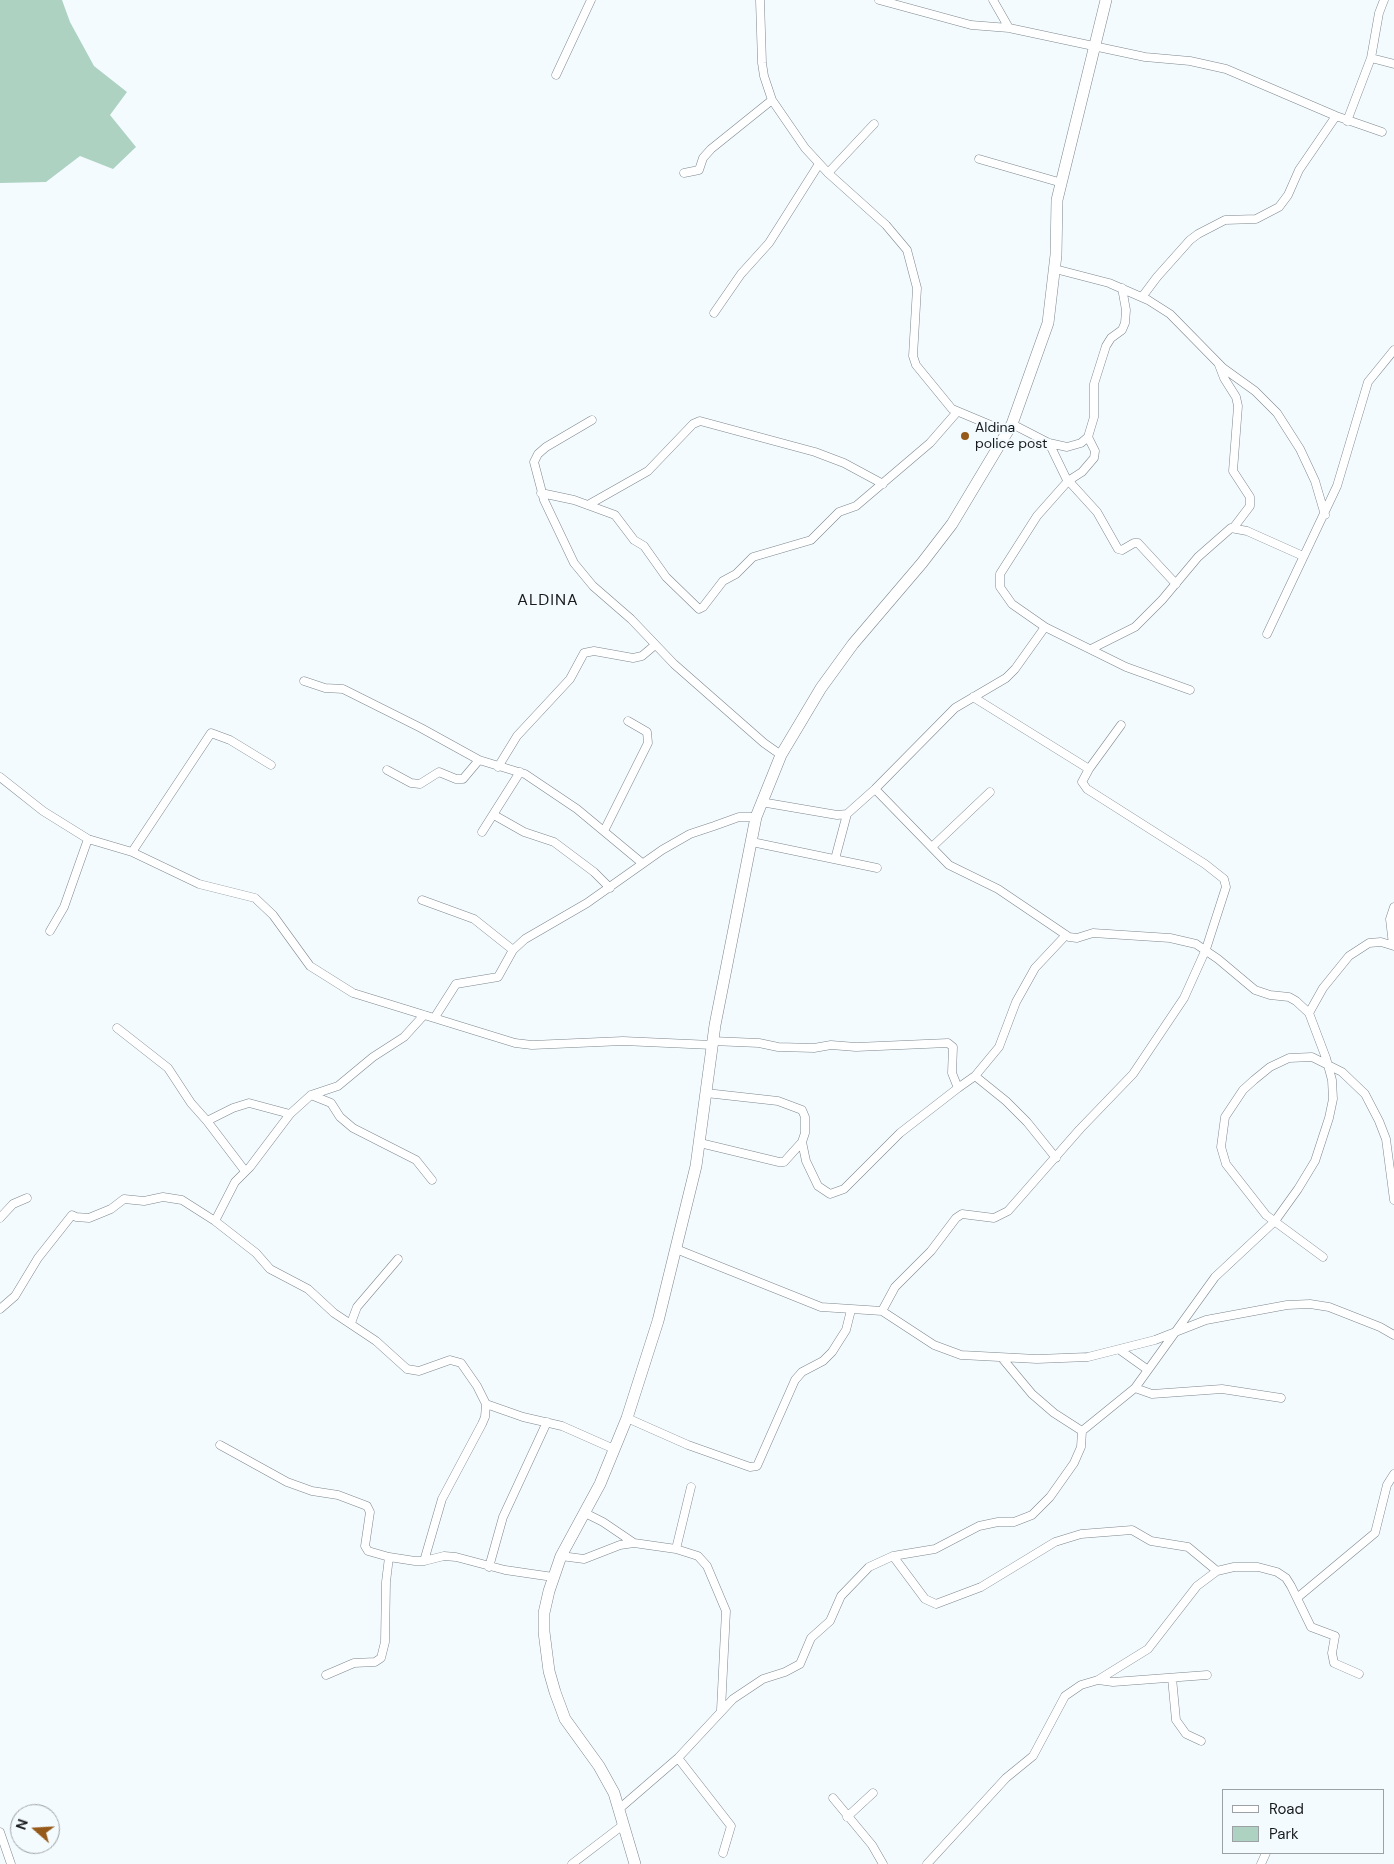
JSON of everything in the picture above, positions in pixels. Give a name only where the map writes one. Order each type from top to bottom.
[{"type":"street","points":[[556,75],[591,0]]},
{"type":"street","points":[[760,0],[762,63],[772,100],[795,134],[819,164],[886,225],[907,250],[917,288],[914,361],[942,400],[957,412],[1010,428],[1049,443],[1067,447],[1075,446],[1088,437],[1094,417],[1094,384],[1106,346],[1111,338],[1122,330],[1126,323],[1122,288]]},
{"type":"street","points":[[879,0],[965,23],[1009,28],[1145,56],[1190,61],[1226,69],[1347,121],[1382,132]]},
{"type":"street","points":[[993,0],[1009,28]]},
{"type":"street","points":[[635,1864],[619,1809],[607,1778],[565,1719],[549,1671],[543,1620],[553,1577],[561,1556],[600,1484],[627,1418],[658,1321],[700,1143],[712,1043],[756,817],[781,755],[836,667],[952,524],[1010,428],[1046,331],[1055,269],[1056,213],[1106,0]]},
{"type":"street","points":[[1347,121],[1371,58],[1379,12],[1384,0]]},
{"type":"street","points":[[1371,58],[1394,64]]},
{"type":"street","points":[[684,173],[699,170],[703,158],[711,149],[772,100]]},
{"type":"street","points":[[1142,297],[1157,277],[1190,240],[1198,234],[1225,220],[1256,219],[1279,207],[1288,196],[1298,170],[1336,116]]},
{"type":"street","points":[[828,173],[874,124]]},
{"type":"street","points":[[979,158],[1062,183]]},
{"type":"street","points":[[714,313],[741,274],[769,242],[819,164]]},
{"type":"street","points":[[1055,269],[1084,275],[1122,288],[1142,297],[1170,314],[1219,363],[1269,404],[1288,427],[1315,481],[1325,515]]},
{"type":"street","points":[[1267,634],[1303,556],[1325,515],[1337,486],[1368,382],[1394,350]]},
{"type":"street","points":[[1091,649],[1129,632],[1162,600],[1198,557],[1226,531],[1234,527],[1250,506],[1250,498],[1234,471],[1238,406],[1236,396],[1224,378],[1219,363]]},
{"type":"street","points":[[542,494],[574,500],[617,517],[634,540],[644,546],[666,577],[699,609],[703,607],[723,581],[736,574],[753,557],[811,540],[839,512],[856,506],[930,443],[957,412]]},
{"type":"street","points":[[592,420],[576,428],[538,454],[534,467],[542,494],[569,552],[580,571],[593,586],[631,619],[655,645],[764,743],[781,755]]},
{"type":"street","points":[[588,506],[618,486],[648,471],[693,424],[700,420],[768,440],[790,443],[816,452],[844,463],[882,484]]},
{"type":"street","points":[[1088,437],[1095,451],[1094,458],[1082,472],[1068,480],[1038,516],[1001,569],[1000,587],[1012,604],[1045,627],[1126,667],[1190,690]]},
{"type":"street","points":[[1049,443],[1068,480],[1096,512],[1118,549],[1122,550],[1138,543],[1176,584]]},
{"type":"street","points":[[1234,527],[1303,556]]},
{"type":"street","points":[[835,859],[846,814],[875,788],[942,720],[973,697],[1006,678],[1045,627]]},
{"type":"street","points":[[498,767],[517,736],[570,679],[584,653],[594,651],[633,658],[642,656],[655,645]]},
{"type":"street","points":[[304,681],[324,688],[343,689],[421,728],[479,760],[520,772],[562,798],[642,863]]},
{"type":"street","points":[[973,697],[1089,769]]},
{"type":"street","points":[[604,831],[648,743],[647,732],[628,721]]},
{"type":"street","points":[[882,1311],[895,1287],[931,1251],[956,1218],[962,1214],[994,1218],[1003,1215],[1021,1198],[1080,1128],[1138,1067],[1184,998],[1206,949],[1226,887],[1224,880],[1205,864],[1087,789],[1082,782],[1089,769],[1121,725]]},
{"type":"street","points":[[132,852],[211,733],[230,740],[271,765]]},
{"type":"street","points":[[386,770],[412,783],[420,784],[439,772],[456,779],[463,779],[479,760]]},
{"type":"street","points":[[482,832],[520,772]]},
{"type":"street","points":[[0,777],[43,810],[88,839],[132,852],[199,884],[255,898],[268,908],[310,966],[354,993],[435,1017],[496,1038],[532,1045],[623,1041],[759,1043],[778,1047],[814,1048],[831,1045],[856,1047],[948,1043],[953,1047],[952,1073],[958,1088]]},
{"type":"street","points":[[619,1809],[678,1758],[702,1734],[721,1710],[763,1679],[785,1672],[800,1664],[811,1638],[830,1621],[841,1596],[869,1567],[893,1556],[935,1549],[979,1526],[998,1522],[1014,1522],[1032,1515],[1050,1497],[1071,1468],[1081,1447],[1082,1431],[1135,1388],[1215,1276],[1275,1221],[1302,1182],[1324,1139],[1333,1099],[1332,1080],[1309,1013],[1303,1006],[1289,997],[1270,995],[1255,990],[1206,949],[1196,944],[1170,938],[1093,933],[1077,938],[1066,935],[998,889],[949,865],[875,788]]},
{"type":"street","points":[[932,847],[990,792]]},
{"type":"street","points":[[762,802],[837,815],[846,814]]},
{"type":"street","points":[[494,815],[524,832],[554,842],[594,872],[610,888]]},
{"type":"street","points":[[435,1017],[456,984],[499,976],[513,950],[525,939],[610,888],[642,863],[690,834],[739,817],[756,817]]},
{"type":"street","points":[[50,931],[64,907],[88,839]]},
{"type":"street","points":[[752,842],[877,868]]},
{"type":"street","points":[[422,900],[474,919],[513,950]]},
{"type":"street","points":[[1309,1013],[1323,988],[1349,956],[1369,943],[1381,942],[1393,946],[1390,920],[1394,907]]},
{"type":"street","points":[[802,1142],[806,1161],[818,1186],[826,1193],[836,1193],[854,1181],[900,1132],[975,1076],[999,1046],[1016,1002],[1036,968],[1066,935]]},
{"type":"street","points":[[215,1221],[235,1182],[290,1114],[312,1095],[335,1088],[372,1057],[404,1037],[424,1015]]},
{"type":"street","points":[[117,1028],[168,1068],[191,1103],[207,1121],[245,1172]]},
{"type":"street","points":[[1323,1257],[1266,1215],[1226,1164],[1221,1147],[1225,1117],[1243,1090],[1270,1067],[1288,1058],[1312,1057],[1342,1072],[1364,1094],[1379,1121],[1386,1139],[1394,1200]]},
{"type":"street","points":[[975,1076],[1006,1101],[1027,1122],[1056,1158]]},
{"type":"street","points":[[331,1103],[335,1088]]},
{"type":"street","points":[[700,1143],[784,1162],[802,1142],[805,1132],[805,1117],[799,1107],[778,1101],[706,1093]]},
{"type":"street","points":[[312,1095],[331,1103],[340,1117],[353,1128],[416,1160],[432,1180]]},
{"type":"street","points":[[207,1121],[239,1105],[249,1103],[290,1114]]},
{"type":"street","points":[[0,1309],[15,1296],[38,1258],[72,1215],[89,1218],[111,1209],[124,1199],[144,1201],[163,1197],[182,1200],[215,1221],[256,1253],[270,1269],[286,1279],[305,1287],[334,1314],[376,1340],[411,1371],[426,1369],[446,1361],[457,1361],[470,1374],[486,1404],[485,1417],[442,1499],[424,1561]]},
{"type":"street","points":[[0,1218],[13,1204],[27,1198]]},
{"type":"street","points":[[676,1249],[821,1307],[882,1311],[943,1349],[961,1355],[1002,1358],[1088,1358],[1175,1333],[1225,1315],[1287,1304],[1310,1304],[1329,1307],[1380,1327],[1394,1335]]},
{"type":"street","points":[[351,1324],[357,1307],[398,1259]]},
{"type":"street","points":[[627,1418],[688,1444],[750,1467],[757,1466],[795,1380],[802,1372],[823,1361],[832,1352],[846,1330],[851,1310]]},
{"type":"street","points":[[1120,1350],[1148,1370]]},
{"type":"street","points":[[1002,1358],[1032,1394],[1054,1413],[1082,1431]]},
{"type":"street","points":[[1135,1388],[1152,1394],[1222,1390],[1281,1398]]},
{"type":"street","points":[[486,1404],[523,1417],[562,1426],[614,1449]]},
{"type":"street","points":[[490,1567],[503,1517],[548,1422]]},
{"type":"street","points":[[220,1445],[252,1460],[269,1473],[287,1482],[312,1491],[338,1495],[367,1506],[370,1512],[365,1548],[368,1551],[389,1557],[424,1561],[450,1556],[490,1567],[553,1577]]},
{"type":"street","points":[[1297,1598],[1375,1533],[1388,1485],[1394,1474]]},
{"type":"street","points":[[676,1549],[691,1487]]},
{"type":"street","points":[[585,1513],[634,1543]]},
{"type":"street","points":[[893,1556],[924,1599],[936,1604],[981,1587],[1056,1542],[1081,1534],[1132,1530],[1151,1541],[1188,1547],[1217,1571]]},
{"type":"street","points":[[561,1556],[584,1559],[620,1545],[634,1543],[676,1549],[695,1554],[705,1563],[725,1606],[727,1618],[723,1647],[721,1710]]},
{"type":"street","points":[[326,1675],[354,1663],[375,1662],[381,1658],[385,1642],[386,1582],[389,1557]]},
{"type":"street","points":[[927,1864],[1006,1778],[1033,1756],[1066,1696],[1081,1685],[1098,1680],[1148,1648],[1197,1586],[1217,1571],[1234,1567],[1268,1568],[1286,1578],[1311,1627],[1334,1636],[1332,1654],[1334,1663],[1359,1674]]},
{"type":"street","points":[[1098,1680],[1113,1682],[1207,1675]]},
{"type":"street","points":[[1172,1678],[1176,1720],[1186,1734],[1201,1742]]},
{"type":"street","points":[[678,1758],[731,1826],[723,1853]]},
{"type":"street","points":[[847,1817],[873,1793]]},
{"type":"street","points":[[833,1798],[872,1845],[883,1864]]},
{"type":"street","points":[[572,1864],[624,1825]]},
{"type":"street","points":[[0,1832],[11,1864]]},
{"type":"green space","points":[[0,0],[62,0],[70,22],[94,66],[127,92],[110,115],[136,147],[113,169],[80,156],[46,182],[0,183]]},
{"type":"place","name":"Aldina police post","points":[[965,436]]},
{"type":"district","name":"ALDINA","points":[[548,601]]}]
